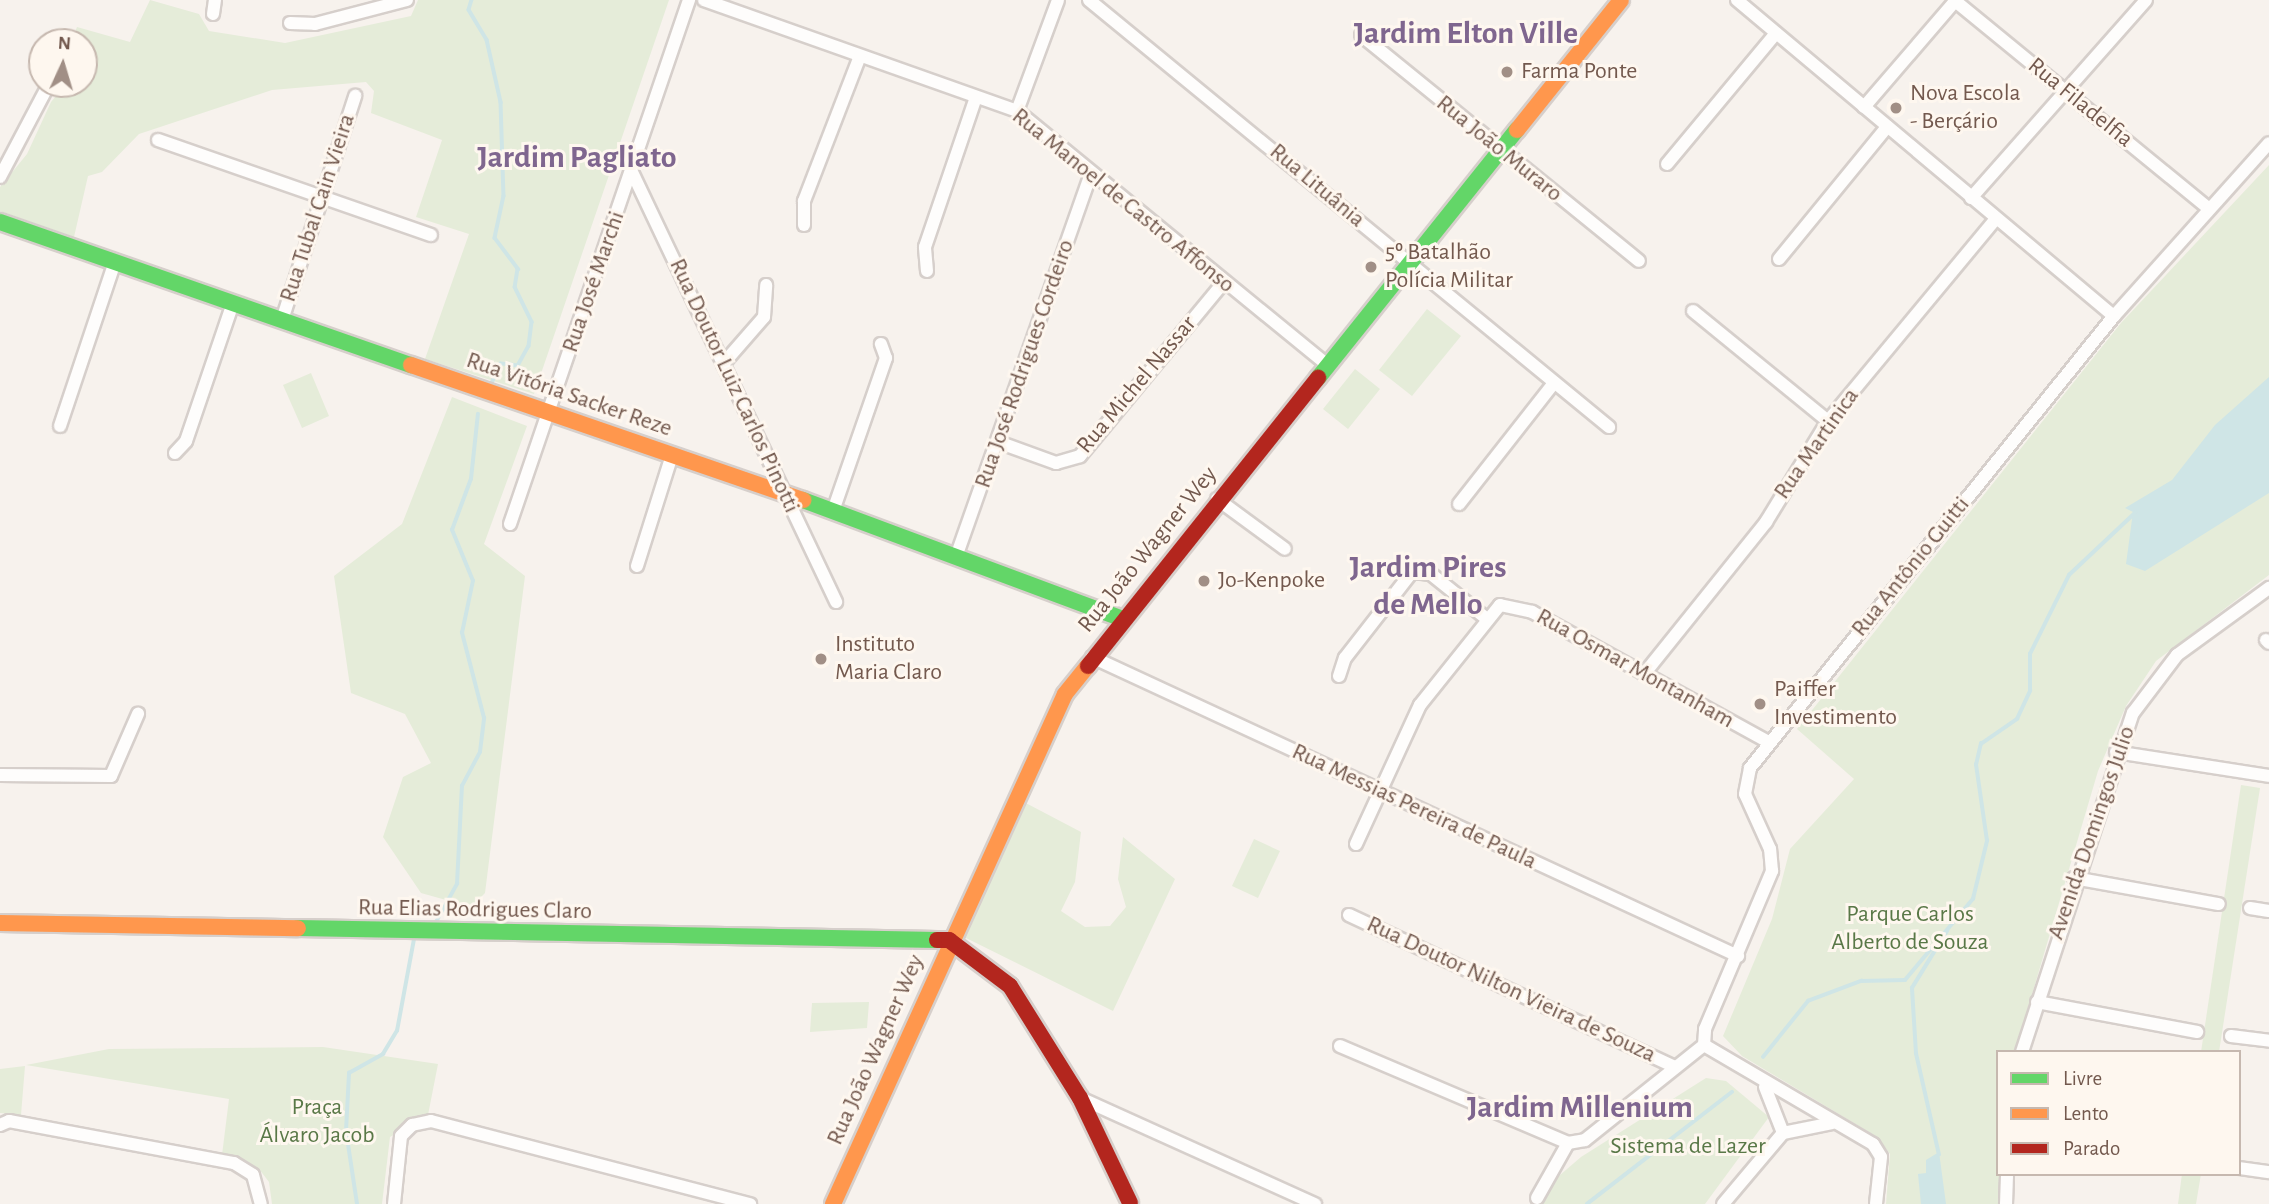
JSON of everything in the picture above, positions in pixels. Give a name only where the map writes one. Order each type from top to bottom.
[{"type":"street","points":[[213,14],[215,0]]},
{"type":"street","points":[[290,23],[315,24],[407,0]]},
{"type":"street","name":"Rua José Marchi","points":[[510,524],[689,0]]},
{"type":"street","name":"Rua Manoel de Castro Affonso","points":[[704,0],[1017,111],[1326,364]]},
{"type":"street","points":[[1017,111],[1058,0]]},
{"type":"street","name":"Rua Lituânia","points":[[1089,0],[1609,427]]},
{"type":"street","name":"Rua João Wagner Wey","points":[[833,1204],[949,940],[1065,694],[1121,618],[1621,0]]},
{"type":"street","points":[[1737,0],[2113,316]]},
{"type":"street","points":[[1864,107],[1955,0]]},
{"type":"street","name":"Rua Filadelfia","points":[[1955,0],[2206,206]]},
{"type":"street","points":[[1972,198],[2146,0]]},
{"type":"street","points":[[1667,164],[1776,33]]},
{"type":"street","name":"Rua João Muraro","points":[[1361,35],[1499,151],[1639,261]]},
{"type":"street","points":[[804,225],[804,201],[860,56]]},
{"type":"street","name":"Rua Tubal Cain Vieira","points":[[282,320],[355,96]]},
{"type":"street","points":[[927,271],[925,247],[976,97]]},
{"type":"street","points":[[0,177],[41,98]]},
{"type":"street","points":[[1779,259],[1887,127]]},
{"type":"street","points":[[158,140],[431,235]]},
{"type":"street","name":"Rua Antônio Guitti","points":[[1704,1045],[1772,871],[1770,849],[1745,794],[1750,768],[1768,741],[2113,316],[2206,206],[2269,142]]},
{"type":"street","name":"Rua Doutor Luiz Carlos Pinotti","points":[[632,172],[836,602]]},
{"type":"street","name":"Rua José Rodrigues Cordeiro","points":[[957,554],[1091,174]]},
{"type":"street","name":"Rua Martinica","points":[[1644,674],[1766,522],[1828,421],[1996,219]]},
{"type":"street","name":"Rua Vitória Sacker Reze","points":[[0,222],[957,554],[1121,618]]},
{"type":"street","points":[[60,426],[115,262]]},
{"type":"street","name":"Rua Michel Nassar","points":[[998,442],[1056,463],[1080,456],[1224,282]]},
{"type":"street","points":[[723,364],[764,317],[766,285]]},
{"type":"street","points":[[174,453],[186,441],[233,303]]},
{"type":"street","points":[[1693,311],[1828,421]]},
{"type":"street","points":[[833,511],[886,358],[881,344]]},
{"type":"street","points":[[1459,504],[1554,383]]},
{"type":"street","points":[[637,566],[672,455]]},
{"type":"street","points":[[1217,499],[1285,549]]},
{"type":"street","points":[[1339,676],[1345,658],[1412,572],[1431,574],[1487,618],[1420,705],[1356,844]]},
{"type":"street","name":"Avenida Domingos Julio","points":[[2023,1050],[2074,878],[2116,752],[2133,713],[2177,654],[2269,588]]},
{"type":"street","name":"Rua Osmar Montanham","points":[[1487,618],[1500,605],[1532,612],[1768,741]]},
{"type":"street","name":"Rua Messias Pereira de Paula","points":[[1092,657],[1738,956]]},
{"type":"street","points":[[0,775],[111,776],[138,714]]},
{"type":"street","points":[[2116,752],[2269,776]]},
{"type":"street","points":[[2074,878],[2219,904]]},
{"type":"street","points":[[2250,908],[2269,911]]},
{"type":"street","name":"Rua Doutor Nilton Vieira de Souza","points":[[1349,915],[1673,1066]]},
{"type":"street","name":"Rua Elias Rodrigues Claro","points":[[0,923],[949,940]]},
{"type":"street","points":[[949,940],[1010,986],[1080,1098],[1130,1203]]},
{"type":"street","points":[[2037,1002],[2197,1032]]},
{"type":"street","points":[[2231,1036],[2269,1041]]},
{"type":"street","points":[[1340,1046],[1568,1143],[1585,1140],[1673,1066],[1704,1045],[1763,1084],[1873,1144],[1881,1157],[1876,1204]]},
{"type":"street","points":[[1763,1084],[1783,1133]]},
{"type":"street","points":[[1080,1098],[1315,1204]]},
{"type":"street","points":[[394,1204],[401,1136],[412,1125],[431,1121],[750,1204]]},
{"type":"street","points":[[1723,1204],[1783,1133],[1833,1122]]},
{"type":"street","points":[[4,1123],[234,1163],[253,1175],[261,1204]]},
{"type":"street","points":[[1537,1198],[1568,1143]]},
{"type":"street","points":[[2241,1168],[2269,1172]]},
{"type":"street","points":[[2006,1204],[2007,1176]]},
{"type":"green space","points":[[150,0],[199,14],[209,31],[285,43],[411,16],[418,0],[669,0],[534,394],[425,359],[469,234],[416,217],[442,140],[371,113],[374,91],[366,82],[272,90],[139,134],[102,172],[88,176],[74,237],[0,211],[0,187],[27,154],[54,98],[98,98],[98,33],[130,42]]},
{"type":"green space","name":"Parque Carlos Alberto de Souza","points":[[2269,165],[2269,575],[2156,661],[2126,706],[2098,771],[2016,1050],[1996,1050],[1996,1176],[2000,1176],[2000,1204],[1886,1204],[1890,1154],[1877,1137],[1742,1056],[1723,1036],[1772,919],[1790,849],[1854,779],[1797,729],[2121,323]]},
{"type":"green space","points":[[1427,309],[1461,336],[1412,396],[1379,370]]},
{"type":"green space","points":[[1355,369],[1380,389],[1348,429],[1323,409]]},
{"type":"green space","points":[[311,373],[329,416],[302,428],[283,385]]},
{"type":"green space","points":[[452,397],[527,426],[484,544],[525,576],[485,893],[471,907],[421,893],[383,837],[403,777],[431,763],[405,714],[351,693],[334,576],[402,524]]},
{"type":"green space","points":[[2241,785],[2260,788],[2219,1050],[2201,1050]]},
{"type":"green space","points":[[1022,801],[1081,832],[1075,882],[1061,911],[1085,927],[1110,926],[1126,907],[1118,879],[1123,837],[1175,879],[1113,1011],[960,935]]},
{"type":"green space","points":[[1254,839],[1280,851],[1258,898],[1232,886]]},
{"type":"green space","points":[[869,1002],[867,1028],[810,1032],[812,1003]]},
{"type":"green space","name":"Praça Álvaro Jacob","points":[[323,1047],[438,1064],[428,1115],[390,1137],[382,1204],[272,1204],[269,1182],[259,1169],[222,1155],[229,1099],[26,1065],[109,1049]]},
{"type":"green space","points":[[25,1066],[21,1115],[0,1113],[0,1069]]},
{"type":"green space","name":"Sistema de Lazer","points":[[1706,1078],[1726,1081],[1769,1117],[1705,1204],[1542,1204],[1553,1181],[1581,1157]]},
{"type":"green space","points":[[2182,1176],[2201,1176],[2196,1204],[2178,1204]]},
{"type":"shaded area","points":[[2269,377],[2269,493],[2145,571],[2126,564],[2133,512],[2125,508],[2172,480],[2215,425]]},
{"type":"shaded area","points":[[1939,1152],[1946,1204],[1921,1204],[1918,1174],[1926,1173],[1926,1160]]},
{"type":"waterway","points":[[472,0],[469,10],[487,40],[501,102],[504,196],[495,238],[518,269],[515,287],[532,322],[529,346],[518,366],[501,364],[492,383]]},
{"type":"waterway","points":[[435,924],[457,884],[462,786],[480,752],[484,718],[462,633],[473,581],[452,530],[471,479],[478,414]]},
{"type":"waterway","points":[[1763,1057],[1808,1001],[1861,981],[1905,980],[1973,899],[1987,841],[1976,765],[1981,744],[2017,719],[2030,691],[2030,654],[2069,575],[2135,513]]},
{"type":"waterway","points":[[1939,1155],[1916,1054],[1912,988],[1947,931]]},
{"type":"waterway","points":[[357,1204],[346,1131],[349,1073],[383,1054],[397,1031],[414,939]]},
{"type":"waterway","points":[[1587,1204],[1732,1092]]},
{"type":"traffic: fast","points":[[1318,378],[1517,130]]},
{"type":"traffic: fast","points":[[0,222],[411,365]]},
{"type":"traffic: fast","points":[[803,500],[1121,618]]},
{"type":"traffic: fast","points":[[298,928],[937,940]]},
{"type":"traffic: slow","points":[[1517,130],[1621,0]]},
{"type":"traffic: slow","points":[[411,365],[803,500]]},
{"type":"traffic: slow","points":[[833,1204],[1065,694],[1088,666]]},
{"type":"traffic: slow","points":[[0,923],[298,928]]},
{"type":"traffic: jam","points":[[1088,666],[1318,378]]},
{"type":"traffic: jam","points":[[937,940],[949,940],[1010,986],[1080,1098],[1130,1203]]},
{"type":"place","name":"Farma Ponte","points":[[1507,72]]},
{"type":"place","name":"Nova Escola - Berçário","points":[[1896,108]]},
{"type":"place","name":"5º Batalhão Polícia Militar","points":[[1371,267]]},
{"type":"place","name":"Jo-Kenpoke","points":[[1204,581]]},
{"type":"place","name":"Instituto Maria Claro","points":[[821,659]]},
{"type":"place","name":"Paiffer Investimento","points":[[1760,704]]},
{"type":"district","name":"Jardim Elton Ville","points":[[1466,33]]},
{"type":"district","name":"Jardim Pagliato","points":[[577,157]]},
{"type":"district","name":"Jardim Pires de Mello","points":[[1428,586]]},
{"type":"district","name":"Jardim Millenium","points":[[1580,1107]]}]
